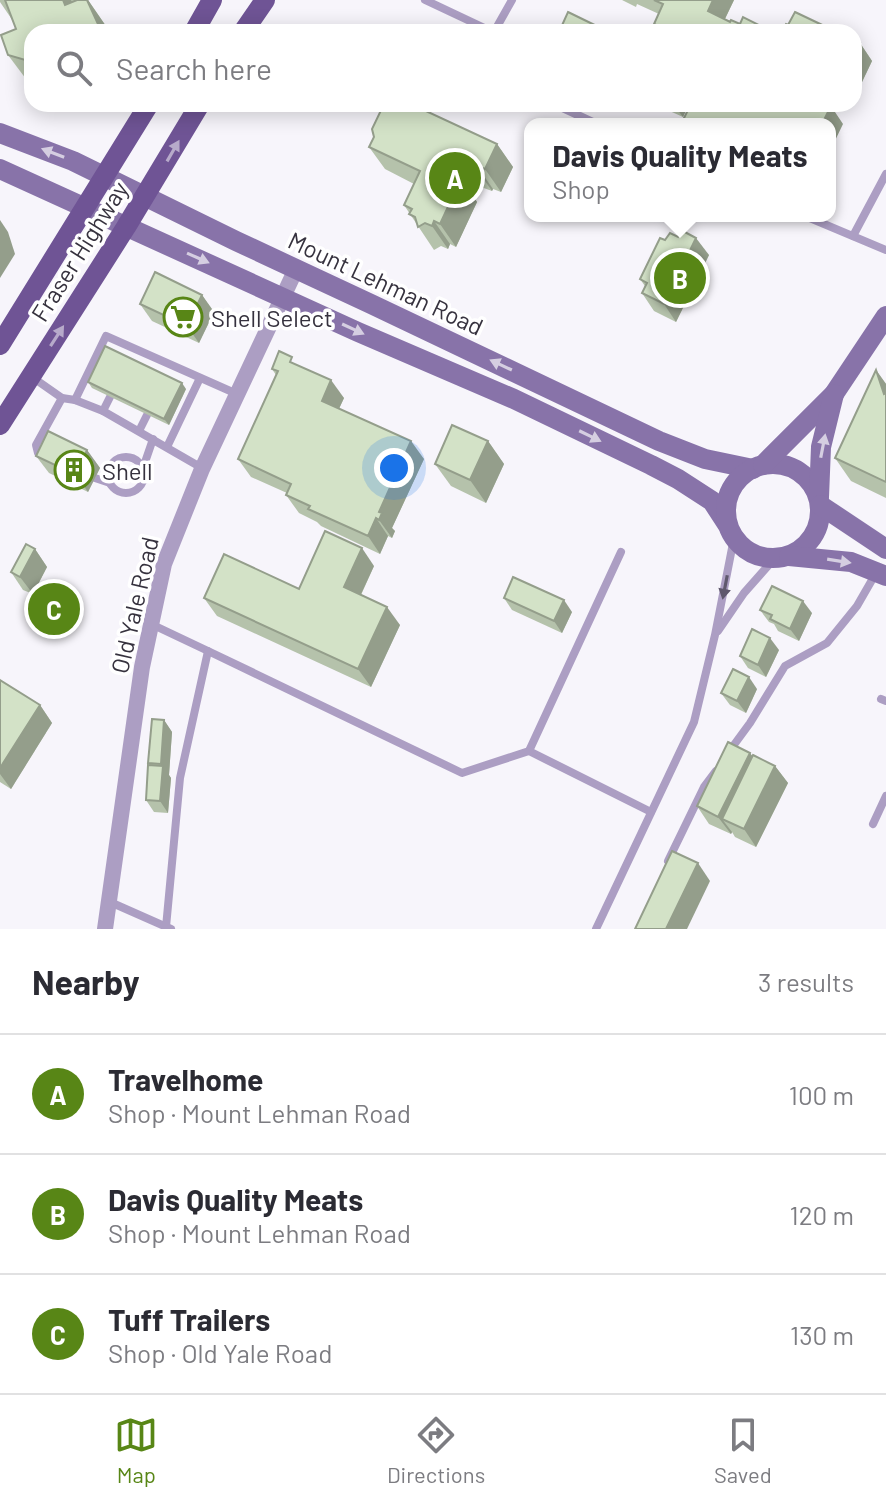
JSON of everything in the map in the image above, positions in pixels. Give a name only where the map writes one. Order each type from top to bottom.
[{"type":"main road","points":[[198,24],[212,0]]},
{"type":"main road","points":[[248,24],[265,0]]},
{"type":"main road","name":"Fraser Highway","points":[[0,345],[144,112]]},
{"type":"main road","name":"Fraser Highway","points":[[0,425],[195,112]]},
{"type":"main road","name":"Mount Lehman Road","points":[[0,133],[73,161],[659,441],[705,459],[758,467]]},
{"type":"main road","points":[[0,169],[358,332],[514,399],[651,465],[712,501],[745,549],[758,556],[843,561],[881,574]]},
{"type":"main road","points":[[731,531],[726,509],[729,494],[737,481],[758,467],[834,394],[886,316]]},
{"type":"main road","points":[[782,557],[803,548],[814,536],[820,521],[821,447],[834,394]]},
{"type":"main road","points":[[758,467],[778,464],[793,468],[807,477],[816,490],[819,502],[886,549]]},
{"type":"street","name":"Old Yale Road","points":[[105,929],[142,667],[164,564],[202,469],[296,269]]},
{"type":"lane","points":[[425,0],[476,24]]},
{"type":"lane","points":[[498,24],[512,0]]},
{"type":"lane","points":[[853,236],[886,174]]},
{"type":"lane","points":[[819,222],[886,250]]},
{"type":"lane","points":[[75,400],[106,336],[238,394]]},
{"type":"lane","points":[[127,361],[133,348]]},
{"type":"lane","points":[[164,378],[170,365]]},
{"type":"lane","points":[[31,377],[62,398],[103,411],[202,469]]},
{"type":"lane","points":[[167,447],[200,378]]},
{"type":"lane","points":[[103,411],[110,397]]},
{"type":"lane","points":[[54,462],[38,453],[36,445],[62,398]]},
{"type":"lane","points":[[139,431],[147,415]]},
{"type":"lane","points":[[95,478],[110,483],[119,492],[137,490],[144,480],[143,468],[153,439]]},
{"type":"lane","points":[[110,483],[108,472],[119,458],[130,457],[143,468]]},
{"type":"lane","points":[[596,929],[694,722],[715,635],[731,531]]},
{"type":"lane","points":[[529,751],[621,552]]},
{"type":"lane","points":[[715,635],[744,593],[782,557]]},
{"type":"lane","points":[[663,872],[704,787],[750,723],[785,666],[827,643],[881,574]]},
{"type":"lane","points":[[151,624],[462,773],[529,751],[651,812]]},
{"type":"lane","points":[[109,901],[169,928],[180,778],[208,651]]},
{"type":"lane","points":[[873,824],[886,796]]},
{"type":"building","points":[[5,0],[63,0],[65,5],[87,0],[98,24],[24,24],[24,60],[8,55],[1,35],[16,29]]},
{"type":"building","points":[[654,0],[713,0],[708,11],[740,24],[654,24],[663,4]]},
{"type":"building","points":[[568,12],[593,24],[563,24]]},
{"type":"building","points":[[795,12],[820,24],[789,24]]},
{"type":"building","points":[[743,17],[757,24],[740,24]]},
{"type":"building","points":[[380,112],[428,112],[497,144],[485,169],[465,164],[440,224],[434,221],[432,226],[425,223],[418,227],[415,217],[409,214],[412,209],[404,205],[420,171],[369,147],[374,137],[372,129]]},
{"type":"building","points":[[687,112],[828,112],[825,118],[684,118]]},
{"type":"building","points":[[681,230],[696,238],[664,304],[642,293],[647,283],[640,279],[660,238],[665,240],[670,233],[678,237]]},
{"type":"building","points":[[155,272],[202,295],[187,326],[140,304]]},
{"type":"building","name":"Shell","points":[[105,346],[182,383],[164,419],[88,382]]},
{"type":"building","points":[[279,351],[292,357],[290,362],[331,380],[322,401],[411,441],[379,512],[382,513],[379,520],[376,518],[368,536],[308,509],[310,506],[286,495],[291,484],[238,459],[278,371],[272,369]]},
{"type":"building","points":[[876,370],[886,393],[886,482],[835,458]]},
{"type":"building","points":[[452,425],[488,441],[470,480],[435,464]]},
{"type":"building","points":[[48,431],[87,450],[76,475],[36,456]]},
{"type":"building","points":[[325,531],[362,548],[344,587],[387,607],[358,669],[204,598],[224,554],[299,589]]},
{"type":"building","points":[[26,544],[35,549],[20,577],[11,572]]},
{"type":"building","points":[[513,577],[564,600],[554,621],[504,598]]},
{"type":"building","points":[[772,586],[803,601],[790,629],[760,610]]},
{"type":"building","points":[[752,629],[770,638],[758,665],[740,656]]},
{"type":"building","points":[[733,669],[749,677],[737,701],[721,693]]},
{"type":"building","points":[[0,680],[40,705],[0,768]]},
{"type":"building","points":[[152,719],[164,720],[161,764],[148,763]]},
{"type":"building","points":[[728,742],[750,753],[718,817],[697,806]]},
{"type":"building","points":[[753,755],[775,766],[744,829],[722,819]]},
{"type":"building","points":[[148,765],[163,766],[160,801],[146,800]]},
{"type":"building","points":[[672,851],[698,863],[666,929],[635,929]]},
{"type":"place","name":"Travelhome","points":[[455,178]]},
{"type":"place","name":"Davis Quality Meats","points":[[680,278]]},
{"type":"place","name":"Shell Select","points":[[183,317]]},
{"type":"place","name":"Shell","points":[[74,470]]},
{"type":"place","name":"Tuff Trailers","points":[[54,609]]}]
